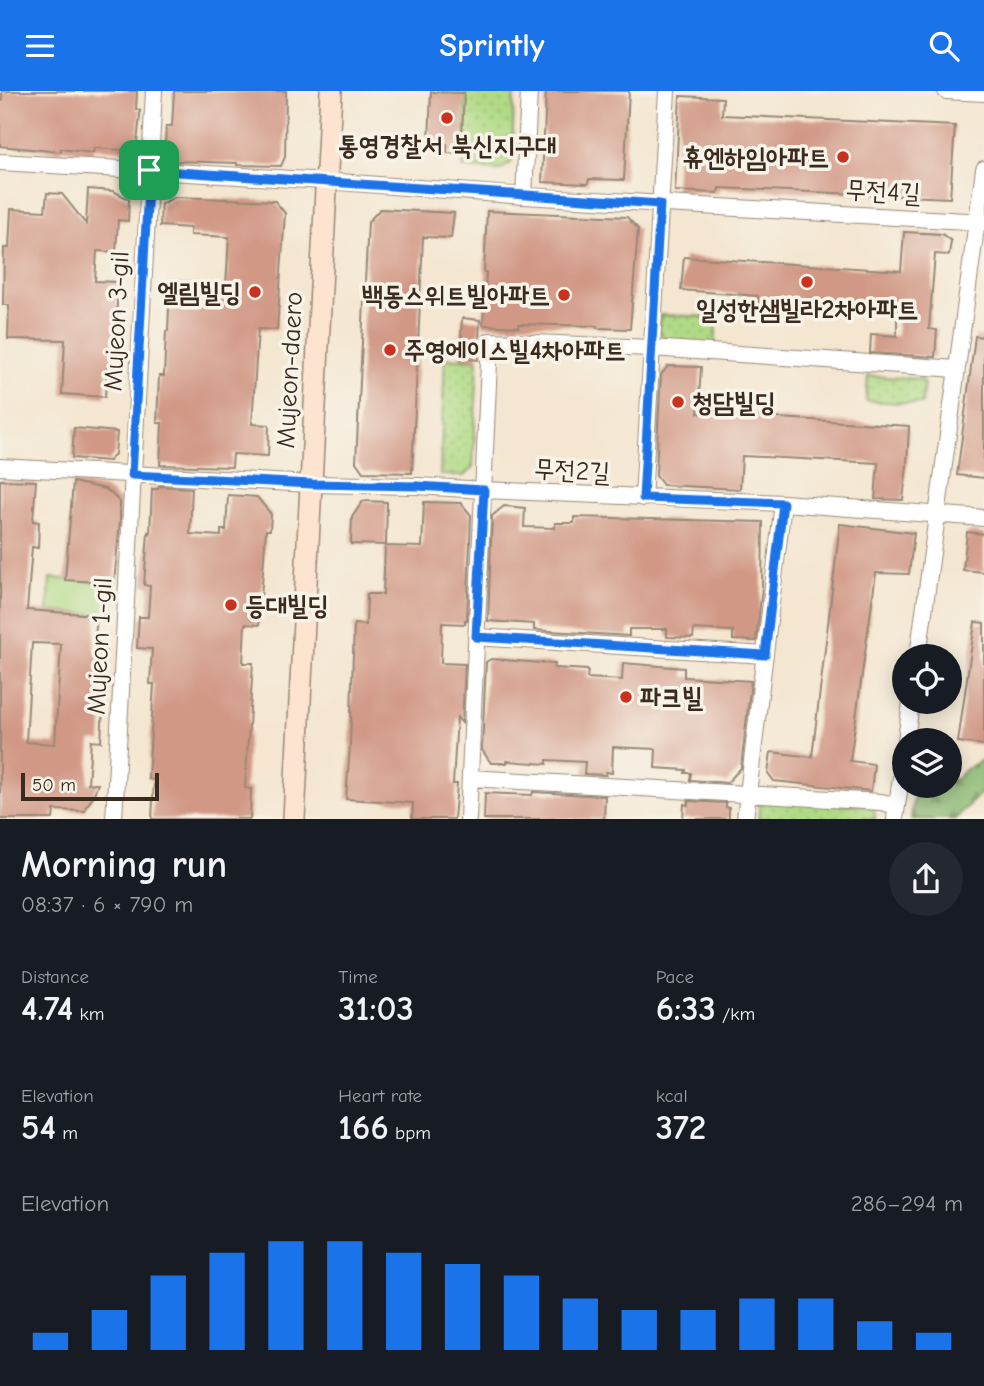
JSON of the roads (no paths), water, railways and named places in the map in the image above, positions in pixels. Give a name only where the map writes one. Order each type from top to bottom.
[{"type":"street","name":"Mujeon 3-gil","points":[[132,475],[154,91]]},
{"type":"street","name":"Mujeon-daero","points":[[294,819],[331,91]]},
{"type":"street","points":[[524,196],[529,91]]},
{"type":"street","points":[[643,498],[667,91]]},
{"type":"street","points":[[946,91],[984,93]]},
{"type":"street","points":[[0,162],[326,181]]},
{"type":"street","points":[[920,644],[957,369],[981,221],[984,169]]},
{"type":"street","name":"무전4길","points":[[326,181],[524,196],[981,221]]},
{"type":"street","points":[[468,819],[490,341],[651,348],[957,369]]},
{"type":"street","points":[[0,467],[312,484]]},
{"type":"street","name":"Mujeon 1-gil","points":[[114,819],[132,475]]},
{"type":"street","name":"무전2길","points":[[312,484],[417,486],[783,503],[984,518]]},
{"type":"street","points":[[746,819],[783,503]]},
{"type":"street","points":[[476,637],[765,655]]},
{"type":"street","points":[[470,778],[881,802],[896,812]]},
{"type":"place","name":"통영경찰서 북신지구대","points":[[447,118]]},
{"type":"place","name":"휴엔하임아파트","points":[[843,157]]},
{"type":"place","name":"일성한샘빌라2차아파트","points":[[807,282]]},
{"type":"place","name":"엘림빌딩","points":[[255,292]]},
{"type":"place","name":"백동스위트빌아파트","points":[[564,295]]},
{"type":"place","name":"주영에이스빌4차아파트","points":[[390,350]]},
{"type":"place","name":"청담빌딩","points":[[678,402]]},
{"type":"place","name":"등대빌딩","points":[[231,605]]},
{"type":"place","name":"파크빌","points":[[626,697]]}]
